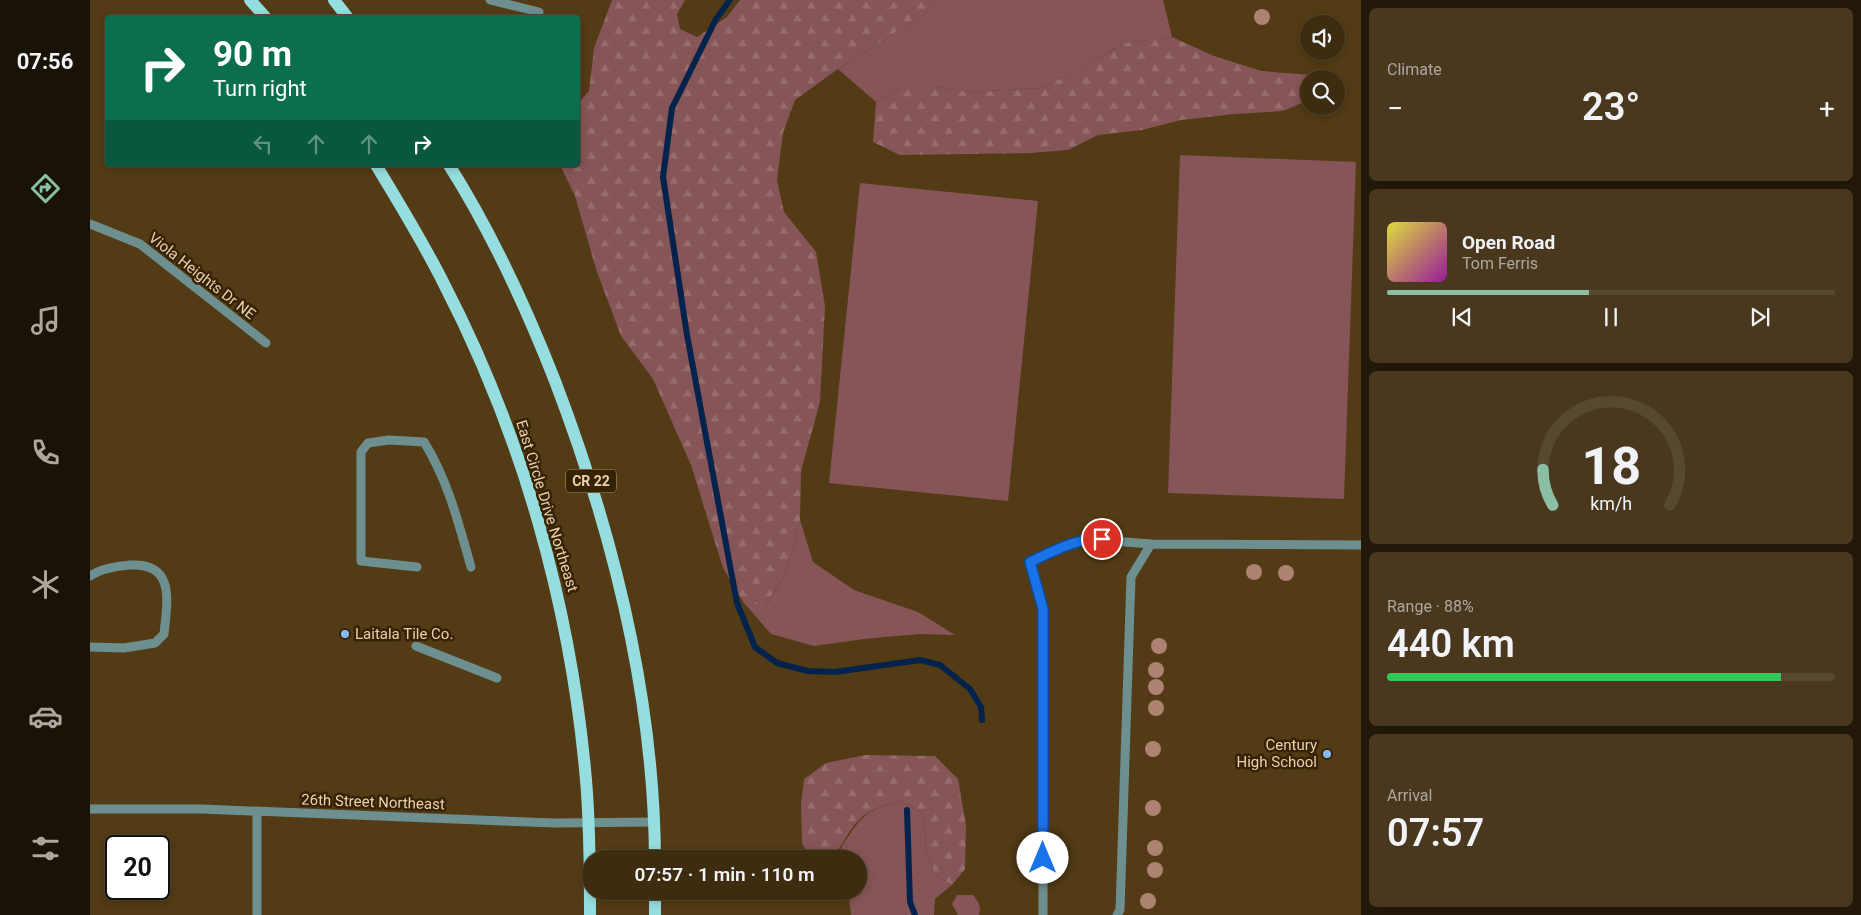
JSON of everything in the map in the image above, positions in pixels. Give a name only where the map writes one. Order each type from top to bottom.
[{"type":"main road","points":[[250,0],[263,15]]},
{"type":"main road","points":[[334,0],[346,15]]},
{"type":"main road","name":"East Circle Drive Northeast","points":[[377,167],[444,283],[473,345],[510,435],[548,559],[562,614],[582,735],[590,824],[590,915]]},
{"type":"main road","name":"CR 22","points":[[450,167],[472,202],[535,331],[572,427],[598,504],[634,657],[647,740],[655,822],[655,850]]},
{"type":"main road","points":[[655,900],[655,915]]},
{"type":"street","points":[[490,0],[539,12]]},
{"type":"street","name":"Viola Heights Dr NE","points":[[90,224],[140,244],[266,343]]},
{"type":"street","points":[[417,567],[361,561],[361,452],[368,443],[389,440],[424,442],[438,468],[472,567]]},
{"type":"street","points":[[1043,915],[1043,609],[1030,562],[1087,538],[1151,544],[1361,545]]},
{"type":"street","points":[[1118,915],[1120,910],[1132,577],[1151,544]]},
{"type":"street","points":[[90,576],[114,566],[137,565],[154,568],[164,578],[168,602],[164,634],[155,643],[124,648],[90,647]]},
{"type":"street","points":[[416,646],[497,678]]},
{"type":"street","name":"26th Street Northeast","points":[[90,809],[202,809],[590,824],[655,822]]},
{"type":"street","points":[[257,811],[257,915]]},
{"type":"green space","points":[[612,0],[685,0],[677,14],[680,29],[697,37],[727,17],[740,0],[939,0],[925,14],[838,69],[795,100],[783,133],[777,180],[784,212],[816,252],[825,306],[820,402],[801,471],[800,520],[788,569],[766,605],[744,603],[723,568],[691,465],[653,379],[621,336],[596,269],[575,196],[561,167],[580,167],[580,101],[589,91],[594,48]]},
{"type":"green space","points":[[939,0],[1163,0],[1172,37],[1124,43],[1084,67],[1041,88],[969,92],[933,86],[904,86],[876,102],[838,69],[925,14]]},
{"type":"green space","points":[[1172,37],[1214,56],[1261,71],[1300,74],[1300,104],[1283,111],[1181,120],[1142,130],[1098,135],[1068,150],[1031,153],[900,155],[873,142],[876,102],[904,86],[933,86],[969,92],[1041,88],[1084,67],[1124,43]]},
{"type":"green space","points":[[1180,155],[1356,162],[1344,499],[1168,493]]},
{"type":"green space","points":[[860,183],[1038,201],[1008,501],[829,483]]},
{"type":"green space","points":[[800,520],[813,562],[854,590],[918,612],[955,635],[919,634],[814,646],[771,634],[744,603],[767,604],[788,569]]},
{"type":"green space","points":[[865,755],[935,756],[958,779],[966,825],[965,869],[952,885],[934,874],[926,847],[924,814],[901,801],[884,805],[868,813],[852,828],[837,850],[806,850],[802,844],[801,804],[804,779],[826,763]]},
{"type":"green space","points":[[901,801],[924,814],[926,847],[934,874],[952,885],[935,899],[934,915],[851,915],[849,900],[867,900],[867,850],[841,850],[841,848],[853,829],[865,816],[871,811]]},
{"type":"green space","points":[[957,895],[973,895],[979,904],[979,915],[958,915],[952,904]]},
{"type":"waterway","points":[[730,0],[716,19],[672,108],[663,177],[687,335],[737,603],[755,647],[777,663],[808,671],[835,672],[920,660],[940,665],[970,689],[981,707],[982,720]]},
{"type":"waterway","points":[[907,810],[910,902],[915,915]]},
{"type":"place","name":"Laitala Tile Co.","points":[[345,634]]},
{"type":"place","name":"Century High School","points":[[1327,754]]},
{"type":"route","points":[[1043,858],[1043,609],[1030,562],[1087,538],[1102,539]]}]
